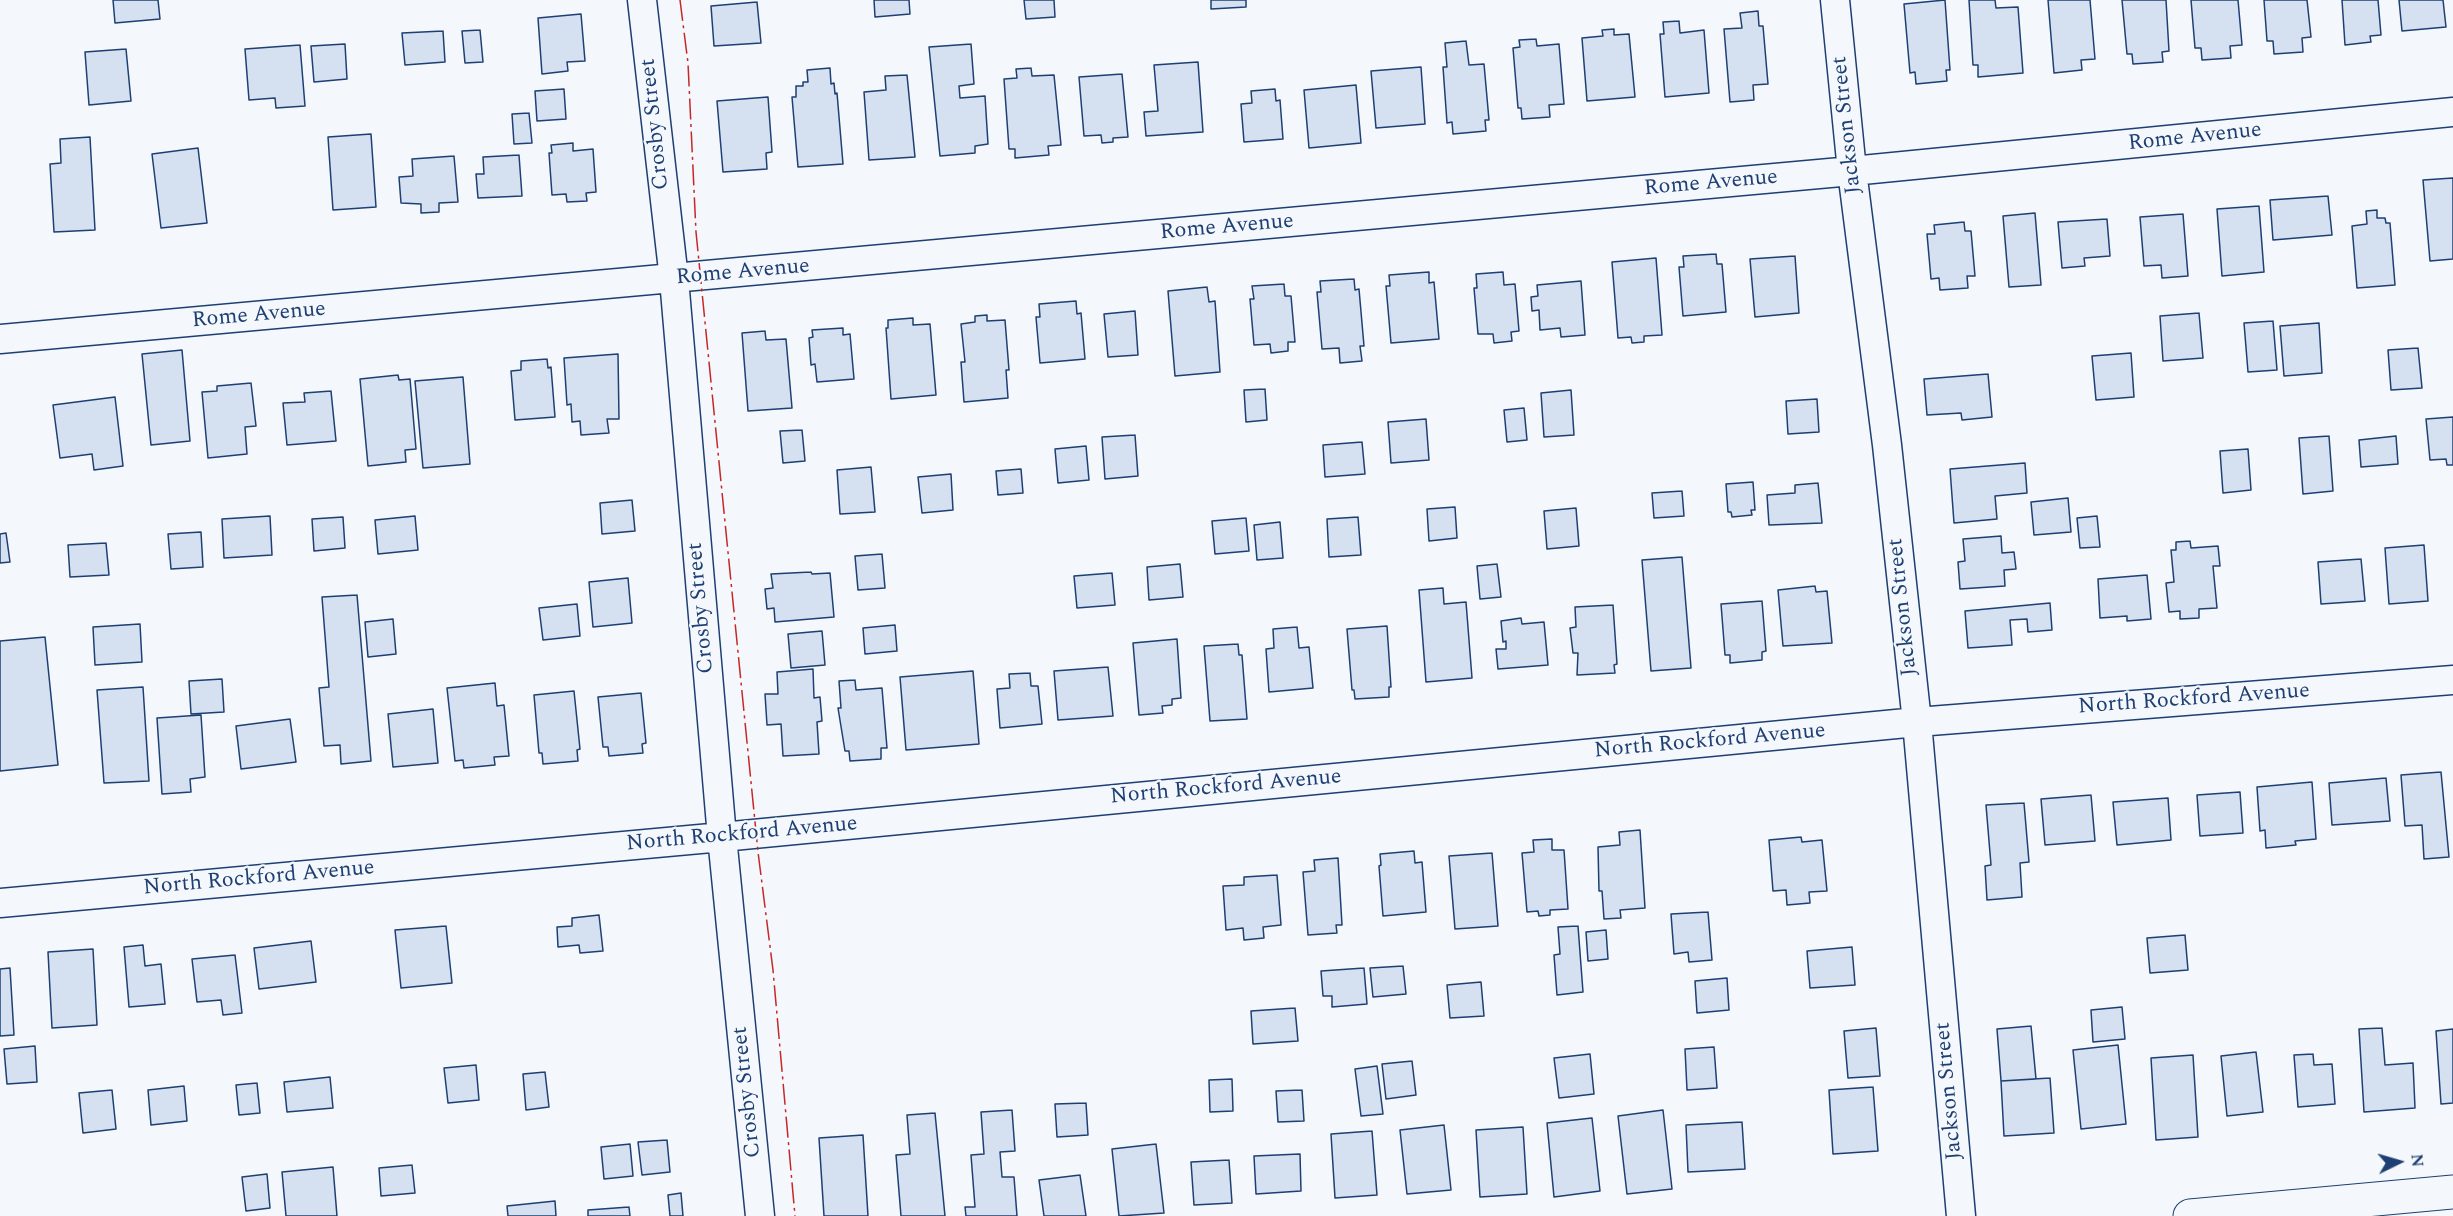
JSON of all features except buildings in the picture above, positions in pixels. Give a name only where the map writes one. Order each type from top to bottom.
[{"type":"street","name":"Crosby Street","points":[[642,0],[674,279],[723,837],[760,1216]]},
{"type":"street","name":"Jackson Street","points":[[1834,0],[1852,171],[1887,445],[1917,722],[1961,1216]]},
{"type":"street","name":"Rome Avenue","points":[[0,339],[1852,171],[2453,112]]},
{"type":"street","name":"North Rockford Avenue","points":[[0,903],[723,837],[1917,722],[2453,680]]},
{"type":"street","points":[[2190,1216],[2453,1192]]},
{"type":"power","points":[[680,0],[688,63],[696,232],[758,852],[773,970],[795,1216]]}]
